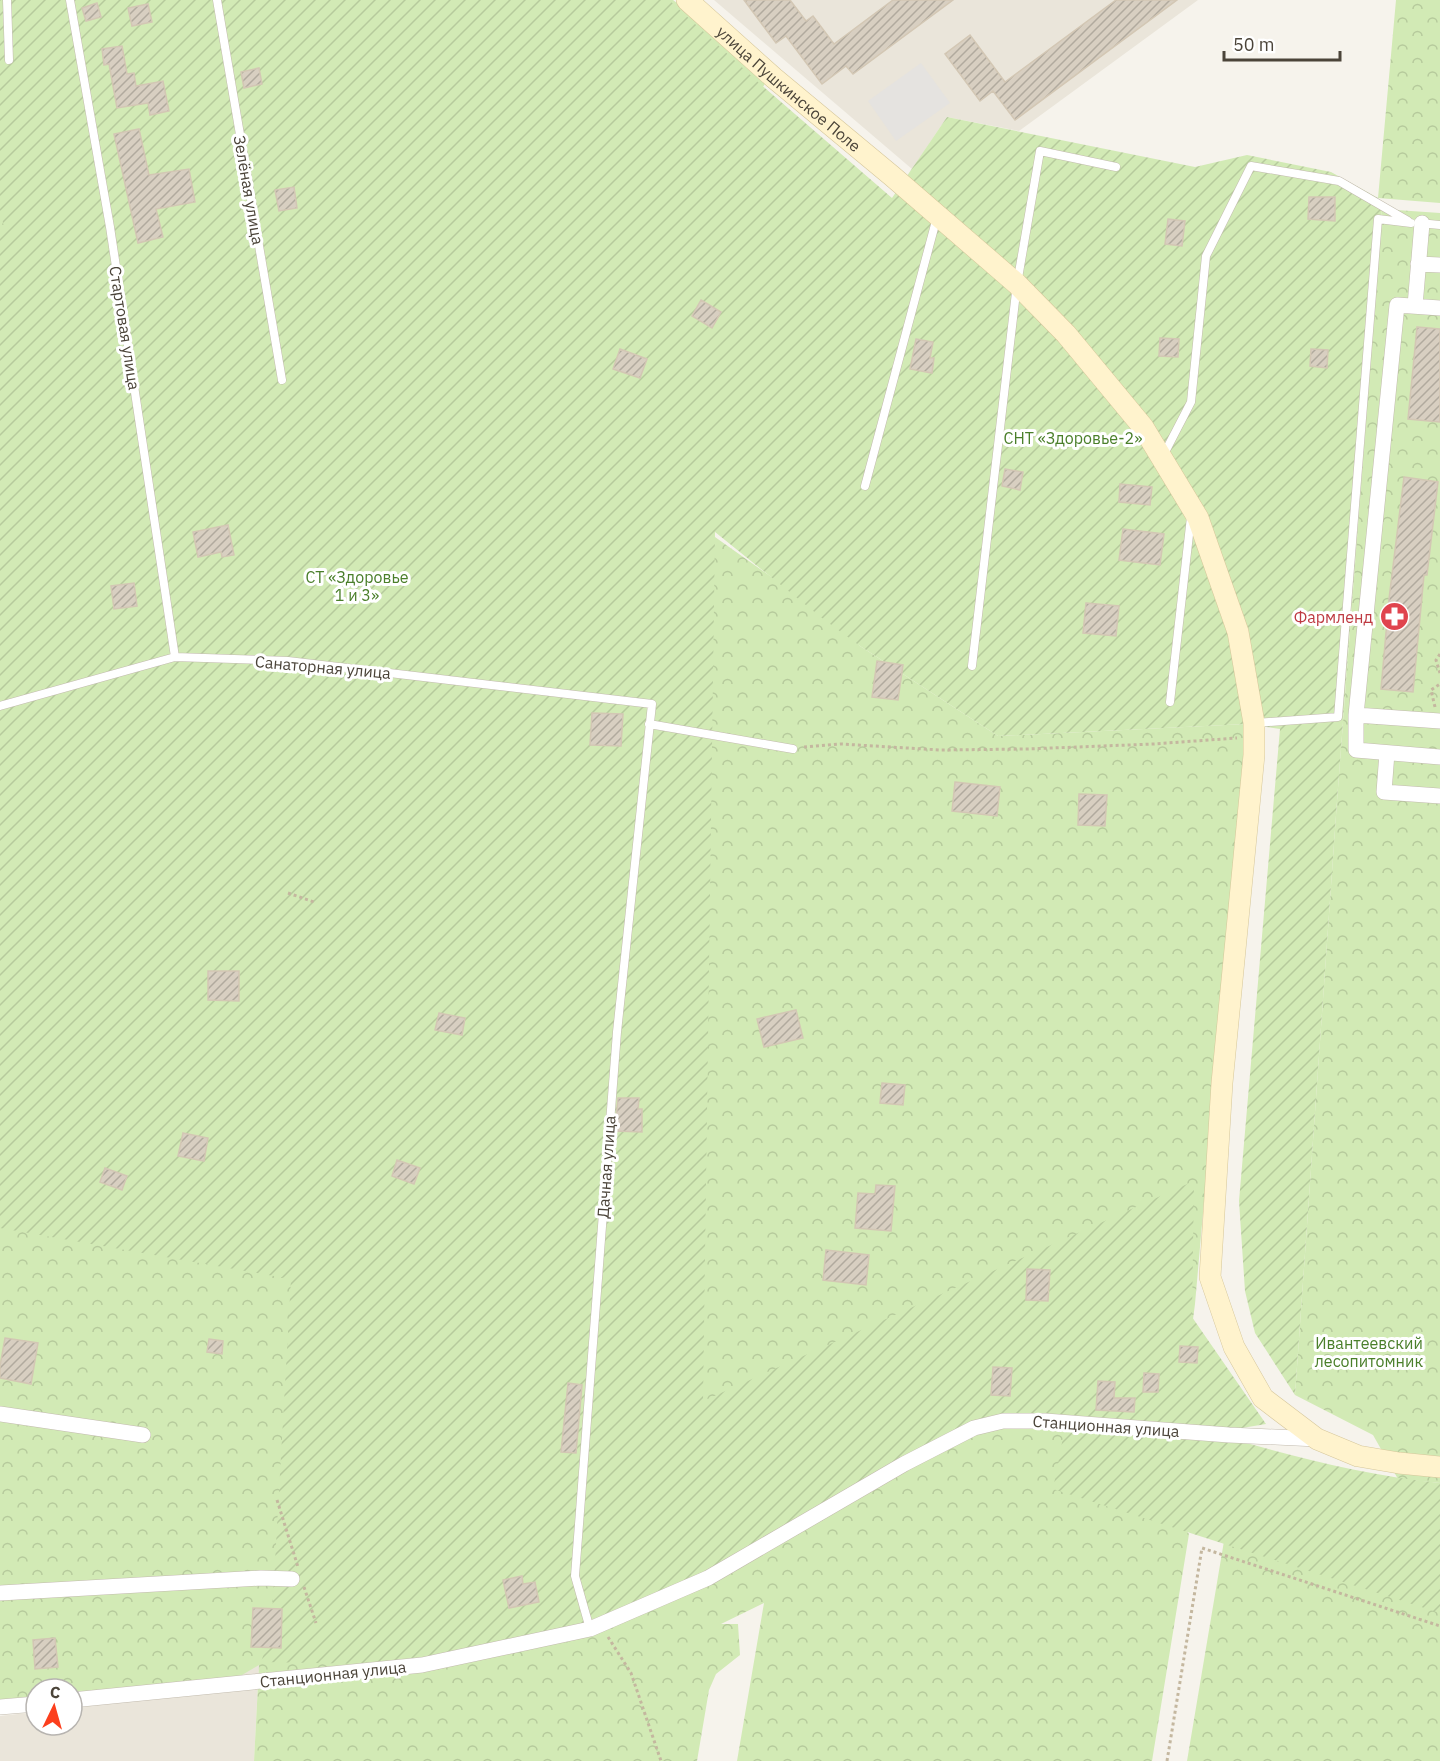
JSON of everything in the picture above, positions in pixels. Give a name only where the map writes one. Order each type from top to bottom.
[{"type":"main road","name":"улица Пушкинское Поле","points":[[687,0],[774,78],[1017,284],[1066,334],[1143,427],[1198,518],[1238,632],[1254,723],[1254,755],[1222,1083],[1210,1277],[1234,1347],[1263,1398],[1317,1439],[1358,1456],[1440,1467]]},
{"type":"street","points":[[1415,306],[1418,264],[1417,223]]},
{"type":"street","points":[[1418,264],[1440,265]]},
{"type":"street","points":[[1440,308],[1397,305],[1356,714],[1356,750],[1440,757]]},
{"type":"street","points":[[1356,714],[1439,721]]},
{"type":"street","points":[[1387,753],[1384,792],[1440,796]]},
{"type":"street","points":[[0,1414],[143,1435]]},
{"type":"street","name":"Станционная улица","points":[[84,1699],[422,1665],[590,1629],[708,1578],[904,1464],[974,1428],[1003,1421],[1317,1439]]},
{"type":"street","points":[[0,1593],[297,1575]]},
{"type":"street","points":[[0,1707],[24,1705]]},
{"type":"lane","points":[[7,0],[9,60]]},
{"type":"lane","name":"Стартовая улица","points":[[70,0],[110,227],[175,657]]},
{"type":"lane","name":"Зелёная улица","points":[[217,0],[282,380]]},
{"type":"lane","points":[[972,666],[1017,284],[1040,151],[1116,167]]},
{"type":"lane","points":[[1162,457],[1191,402],[1206,256],[1251,166],[1339,182],[1417,223]]},
{"type":"lane","points":[[865,486],[938,216]]},
{"type":"lane","points":[[1254,723],[1338,717],[1378,219],[1440,225]]},
{"type":"lane","points":[[1170,702],[1192,507]]},
{"type":"lane","name":"Санаторная улица","points":[[0,706],[175,657],[288,661],[652,704]]},
{"type":"lane","name":"Дачная улица","points":[[590,1629],[575,1576],[617,1032],[652,704]]},
{"type":"lane","points":[[650,724],[793,748]]},
{"type":"path","points":[[1440,654],[1436,660],[1440,673]]},
{"type":"path","points":[[1439,721],[1431,690],[1440,684]]},
{"type":"path","points":[[793,748],[840,744],[940,750],[1153,744],[1244,737],[1254,723]]},
{"type":"path","points":[[288,893],[314,902]]},
{"type":"path","points":[[277,1500],[297,1575],[315,1623]]},
{"type":"path","points":[[1167,1761],[1202,1548],[1440,1626]]},
{"type":"path","points":[[590,1629],[608,1637],[631,1672],[661,1761]]},
{"type":"shaded area","points":[[714,0],[1198,0],[1019,131],[947,117],[912,169]]},
{"type":"shaded area","points":[[921,63],[950,103],[896,141],[868,101]]},
{"type":"shaded area","points":[[259,1664],[254,1761],[0,1761],[0,1716],[24,1713],[24,1737],[84,1737],[84,1707],[215,1691]]},
{"type":"green space","name":"СТ «Здоровье 1 и 3»","points":[[0,0],[673,0],[771,74],[636,293],[715,537],[825,615],[860,646],[998,736],[1246,724],[1195,1304],[1168,1509],[1189,1534],[1152,1761],[737,1761],[764,1603],[721,1624],[738,1624],[740,1655],[716,1674],[709,1690],[697,1761],[254,1761],[259,1665],[215,1691],[84,1704],[84,1677],[24,1677],[24,1710],[0,1712]]},
{"type":"green space","name":"СТ «Здоровье 1 и 3»","points":[[0,0],[669,0],[759,83],[892,198],[947,117],[1195,167],[1247,155],[1331,172],[1378,198],[1382,209],[1295,1395],[1255,1333],[1245,1291],[1239,1201],[1280,729],[1246,724],[998,736],[860,646],[715,532],[703,1401],[1194,1181],[1192,1317],[1266,1424],[1212,1433],[1325,1463],[1382,1475],[1440,1483],[1440,1613],[1053,1489],[1065,1427],[1003,1421],[636,1609],[422,1665],[261,1662],[271,1633],[291,1279],[0,1228],[0,228],[4,227],[0,210]]},
{"type":"green space","points":[[1396,0],[1440,0],[1440,203],[1378,198]]},
{"type":"green space","name":"Ивантеевский лесопитомник","points":[[1382,209],[1440,213],[1440,1483],[1398,1479],[1373,1435],[1295,1395]]},
{"type":"green space","points":[[1224,1541],[1440,1612],[1440,1761],[1187,1761]]},
{"type":"building","points":[[744,0],[790,0],[806,21],[813,16],[834,44],[893,0],[953,0],[853,74],[846,66],[822,84],[786,36],[776,43]]},
{"type":"building","points":[[1116,0],[1177,0],[1015,120],[993,91],[980,101],[945,54],[970,35],[1005,82]]},
{"type":"building","points":[[97,3],[101,17],[86,21],[82,8]]},
{"type":"building","points":[[148,4],[152,22],[132,26],[128,8]]},
{"type":"building","points":[[122,46],[127,74],[134,73],[136,86],[163,81],[169,111],[150,115],[148,103],[117,108],[109,64],[104,65],[102,49]]},
{"type":"building","points":[[259,68],[262,84],[244,88],[241,72]]},
{"type":"building","points":[[139,129],[149,175],[189,169],[195,202],[156,209],[163,237],[138,243],[114,134]]},
{"type":"building","points":[[294,187],[297,208],[279,211],[275,190]]},
{"type":"building","points":[[1309,197],[1335,197],[1335,221],[1308,219]]},
{"type":"building","points":[[1168,219],[1185,221],[1182,246],[1165,244]]},
{"type":"building","points":[[701,300],[721,312],[712,328],[692,316]]},
{"type":"building","points":[[1417,327],[1440,329],[1440,422],[1408,419]]},
{"type":"building","points":[[1160,338],[1179,339],[1178,357],[1159,356]]},
{"type":"building","points":[[916,339],[933,342],[930,358],[934,358],[932,373],[910,369]]},
{"type":"building","points":[[620,349],[647,359],[640,378],[613,369]]},
{"type":"building","points":[[1311,349],[1328,350],[1327,368],[1310,366]]},
{"type":"building","points":[[1005,469],[1023,472],[1020,490],[1002,486]]},
{"type":"building","points":[[1404,477],[1438,482],[1427,575],[1424,575],[1413,692],[1381,689]]},
{"type":"building","points":[[1120,484],[1152,487],[1150,505],[1119,502]]},
{"type":"building","points":[[228,525],[234,555],[222,557],[221,552],[198,557],[193,532]]},
{"type":"building","points":[[1123,529],[1164,534],[1160,565],[1119,560]]},
{"type":"building","points":[[134,583],[137,606],[114,609],[111,586]]},
{"type":"building","points":[[1086,603],[1119,606],[1116,636],[1083,633]]},
{"type":"building","points":[[877,661],[903,665],[898,700],[872,697]]},
{"type":"building","points":[[592,713],[623,714],[621,746],[590,745]]},
{"type":"building","points":[[955,782],[1000,787],[997,816],[952,811]]},
{"type":"building","points":[[1079,794],[1107,795],[1105,826],[1078,825]]},
{"type":"building","points":[[208,971],[239,971],[239,1001],[208,1000]]},
{"type":"building","points":[[796,1010],[803,1038],[764,1047],[757,1019]]},
{"type":"building","points":[[439,1013],[465,1018],[462,1035],[435,1030]]},
{"type":"building","points":[[882,1083],[905,1085],[903,1105],[880,1103]]},
{"type":"building","points":[[618,1098],[639,1098],[638,1109],[642,1109],[642,1132],[615,1131]]},
{"type":"building","points":[[183,1133],[208,1138],[204,1161],[178,1156]]},
{"type":"building","points":[[397,1160],[420,1168],[414,1184],[392,1176]]},
{"type":"building","points":[[105,1168],[127,1176],[122,1190],[100,1182]]},
{"type":"building","points":[[876,1185],[895,1186],[891,1231],[855,1228],[858,1193],[875,1194]]},
{"type":"building","points":[[826,1250],[869,1255],[866,1285],[823,1280]]},
{"type":"building","points":[[1027,1269],[1050,1270],[1048,1301],[1026,1300]]},
{"type":"building","points":[[5,1338],[38,1343],[31,1384],[0,1378]]},
{"type":"building","points":[[209,1339],[223,1341],[222,1354],[207,1352]]},
{"type":"building","points":[[1180,1346],[1198,1347],[1197,1363],[1179,1362]]},
{"type":"building","points":[[993,1367],[1012,1368],[1010,1396],[991,1395]]},
{"type":"building","points":[[1144,1373],[1159,1374],[1158,1392],[1143,1392]]},
{"type":"building","points":[[1098,1381],[1115,1382],[1114,1398],[1135,1398],[1134,1412],[1096,1410]]},
{"type":"building","points":[[568,1383],[582,1385],[576,1453],[561,1452]]},
{"type":"building","points":[[522,1576],[523,1584],[535,1582],[539,1602],[509,1608],[503,1580]]},
{"type":"building","points":[[253,1608],[282,1609],[281,1648],[251,1647]]},
{"type":"building","points":[[55,1638],[58,1667],[35,1669],[33,1640]]},
{"type":"place","name":"Фармленд","points":[[1394,617]]},
{"type":"park label","name":"СНТ «Здоровье-2»","points":[[1073,438]]}]
